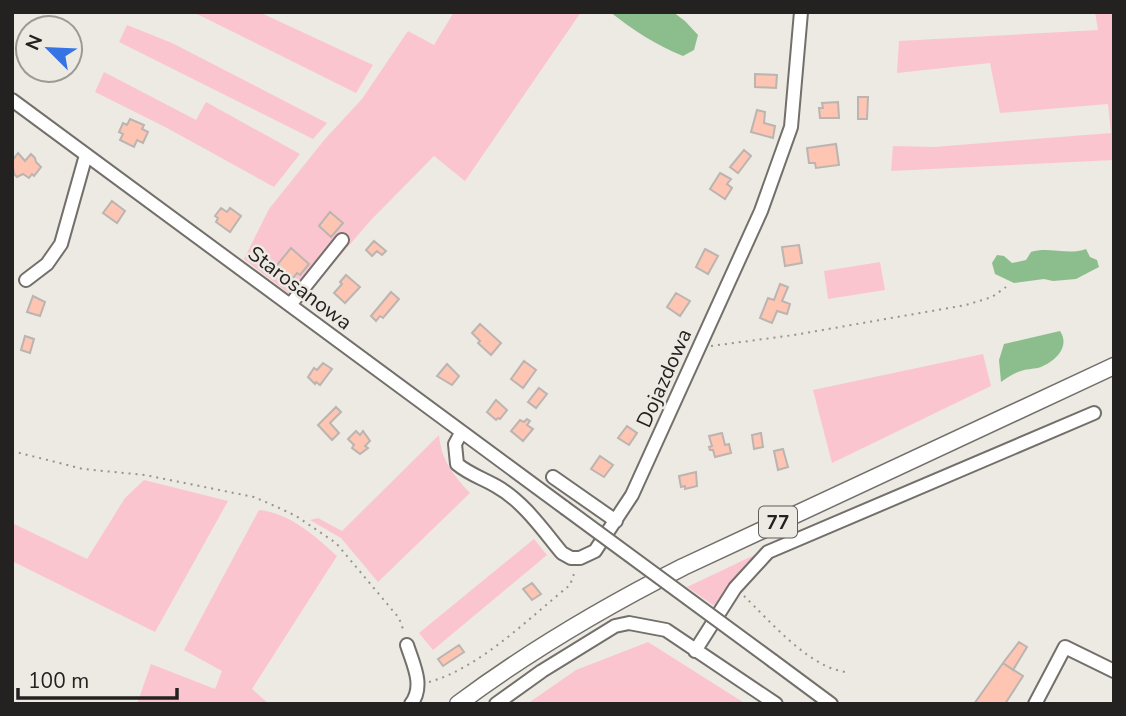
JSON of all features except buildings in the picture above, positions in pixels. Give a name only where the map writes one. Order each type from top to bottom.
[{"type":"main road","name":"77","points":[[458,704],[518,660],[636,591],[1114,366]]},
{"type":"street","name":"Dojazdowa","points":[[580,558],[595,551],[632,495],[761,211],[791,127],[801,12]]},
{"type":"street","name":"Starosanowa","points":[[12,100],[831,704]]},
{"type":"street","points":[[26,280],[47,264],[61,244],[86,155]]},
{"type":"street","points":[[290,305],[342,240]]},
{"type":"street","points":[[695,651],[735,588],[768,552],[1094,413]]},
{"type":"street","points":[[461,433],[455,444],[457,464],[468,473],[497,486],[518,503],[562,553],[570,558],[580,558]]},
{"type":"street","points":[[552,477],[616,521]]},
{"type":"street","points":[[496,704],[542,671],[615,626],[629,623],[666,630],[776,704]]},
{"type":"street","points":[[407,645],[418,685],[411,704]]},
{"type":"street","points":[[1035,704],[1065,647],[1114,671]]},
{"type":"path","points":[[700,345],[718,346],[794,335],[966,305],[992,297],[1006,287]]},
{"type":"path","points":[[12,451],[83,469],[145,475],[228,492],[254,498],[296,516],[335,543],[399,618],[407,645]]},
{"type":"path","points":[[418,685],[437,680],[489,650],[570,585],[580,558]]},
{"type":"path","points":[[735,588],[819,663],[836,672],[849,672]]},
{"type":"shaded area","points":[[193,12],[259,12],[373,65],[356,93]]},
{"type":"shaded area","points":[[454,12],[581,12],[465,181],[434,156],[371,220],[300,302],[244,259],[269,209],[325,139],[362,99],[408,31],[434,45]]},
{"type":"shaded area","points":[[610,12],[673,12],[698,35],[694,50],[683,56],[673,52],[645,37]]},
{"type":"shaded area","points":[[1095,12],[1114,12],[1114,160],[891,171],[893,146],[934,147],[1111,133],[1108,104],[1000,113],[990,63],[897,73],[899,41],[1098,30]]},
{"type":"shaded area","points":[[127,25],[172,43],[327,123],[313,139],[119,42]]},
{"type":"shaded area","points":[[104,72],[196,120],[206,102],[300,154],[274,187],[95,92]]},
{"type":"shaded area","points":[[1086,249],[1090,257],[1097,260],[1099,267],[1076,279],[1014,283],[995,274],[992,263],[997,255],[1004,256],[1012,263],[1026,260],[1031,252],[1038,250],[1072,252]]},
{"type":"shaded area","points":[[880,262],[885,290],[828,299],[824,271]]},
{"type":"shaded area","points":[[1060,331],[1063,343],[1055,358],[1044,366],[1018,372],[1001,382],[999,360],[1004,344]]},
{"type":"shaded area","points":[[983,354],[991,386],[832,463],[813,390]]},
{"type":"shaded area","points":[[439,435],[442,452],[449,467],[470,493],[378,582],[341,538],[310,520],[318,518],[342,531]]},
{"type":"shaded area","points":[[144,480],[228,501],[155,632],[12,561],[12,523],[87,559],[125,498]]},
{"type":"shaded area","points":[[259,510],[292,521],[311,533],[337,556],[252,689],[269,704],[137,704],[151,664],[215,689],[222,671],[184,650]]},
{"type":"shaded area","points":[[534,539],[547,555],[433,650],[419,633]]},
{"type":"shaded area","points":[[767,549],[719,609],[687,587]]},
{"type":"shaded area","points":[[648,642],[746,704],[527,704],[576,670]]}]
